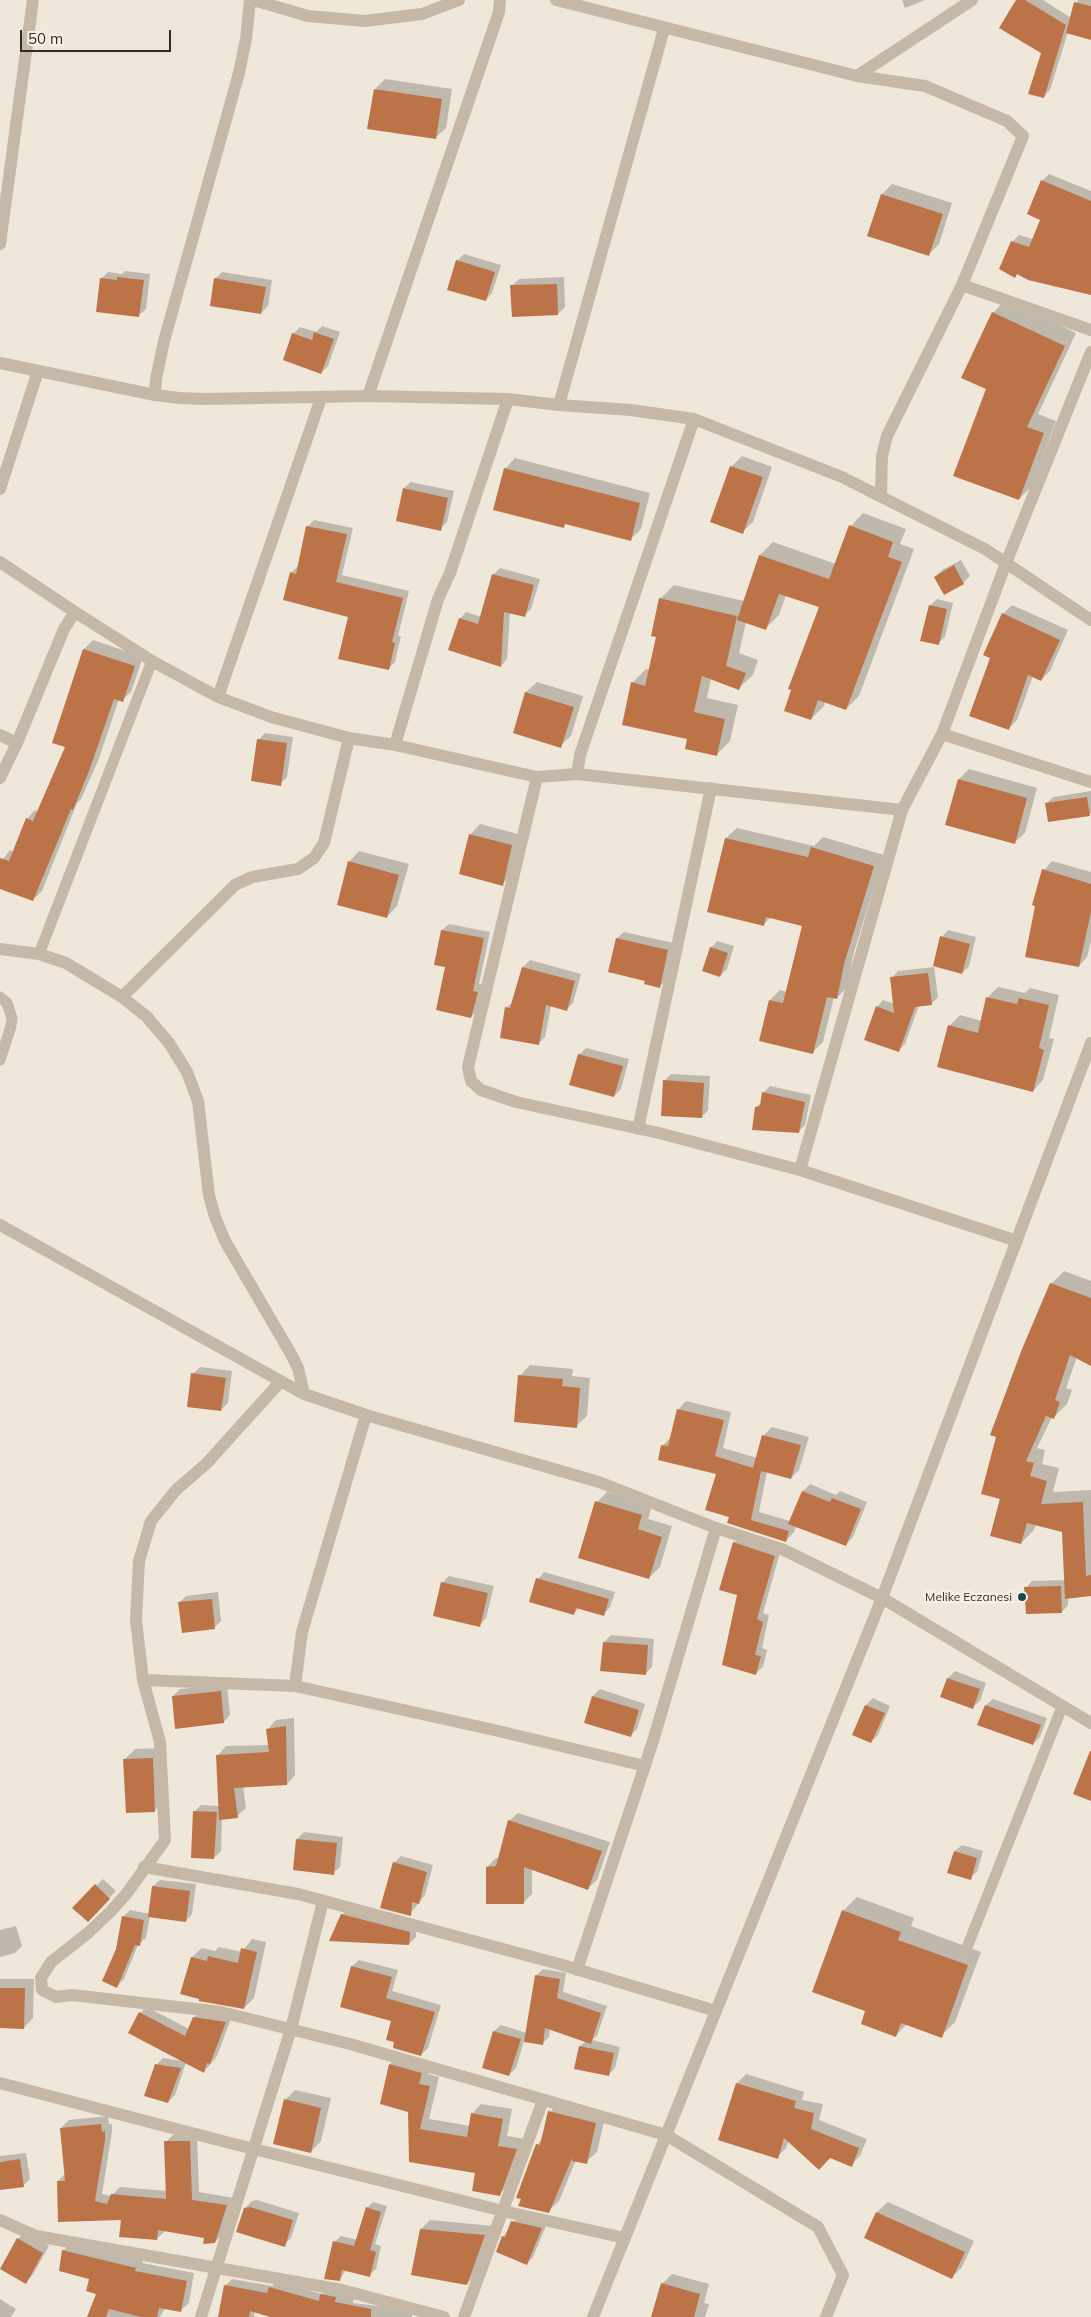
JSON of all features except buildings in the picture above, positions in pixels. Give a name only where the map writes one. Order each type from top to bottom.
[{"type":"street","points":[[0,244],[33,0]]},
{"type":"street","points":[[155,395],[156,379],[164,342],[238,73],[252,0],[308,16],[365,22],[422,14],[459,0]]},
{"type":"street","points":[[368,396],[499,12],[500,0]]},
{"type":"street","points":[[556,0],[664,29],[857,76],[925,86],[1007,121],[1023,136],[962,285],[887,436],[882,456],[882,494],[871,492]]},
{"type":"street","points":[[857,76],[972,0]]},
{"type":"street","points":[[559,405],[664,29]]},
{"type":"street","points":[[962,285],[1091,330]]},
{"type":"street","points":[[800,1170],[902,810],[942,734],[1006,563],[1091,352]]},
{"type":"street","points":[[0,363],[155,395],[204,399],[368,396],[508,399],[632,410],[694,419],[842,477],[985,549],[1091,620]]},
{"type":"street","points":[[0,489],[38,371]]},
{"type":"street","points":[[218,697],[321,398]]},
{"type":"street","points":[[395,745],[438,600],[450,573],[508,399]]},
{"type":"street","points":[[577,774],[580,755],[694,419]]},
{"type":"street","points":[[0,562],[152,661],[218,697],[271,718],[349,738],[395,745],[537,777],[577,774],[902,810]]},
{"type":"street","points":[[0,778],[17,743],[64,629],[75,612]]},
{"type":"street","points":[[942,734],[1091,782]]},
{"type":"street","points":[[0,735],[17,743]]},
{"type":"street","points":[[122,997],[235,885],[252,877],[298,869],[314,858],[324,843],[349,738]]},
{"type":"street","points":[[537,777],[468,1067],[471,1081],[481,1090],[516,1102],[638,1129],[800,1170],[1017,1241]]},
{"type":"street","points":[[638,1129],[711,788]]},
{"type":"street","points":[[0,948],[39,954],[66,963],[122,997],[147,1017],[169,1043],[187,1072],[198,1101],[209,1195],[215,1217],[225,1241],[265,1312],[292,1354],[298,1368],[304,1394]]},
{"type":"street","points":[[593,2317],[882,1598],[1091,1043]]},
{"type":"street","points":[[0,1225],[304,1394],[366,1415],[599,1482],[716,1528],[784,1550],[882,1598],[1091,1723]]},
{"type":"street","points":[[281,1381],[208,1463],[176,1490],[151,1521],[139,1561],[136,1620],[143,1680],[160,1742],[165,1840],[127,1893],[111,1911],[88,1934],[51,1962],[41,1978],[42,1990],[56,1997],[72,1995],[220,2012],[350,2044],[666,2135],[818,2228],[843,2275],[826,2317]]},
{"type":"street","points":[[295,1686],[302,1632],[366,1415]]},
{"type":"street","points":[[577,1970],[645,1766],[716,1528]]},
{"type":"street","points":[[143,1680],[295,1686],[645,1766]]},
{"type":"street","points":[[144,1867],[298,1894],[577,1970],[716,2011]]},
{"type":"street","points":[[201,2317],[291,2029],[323,1901]]},
{"type":"street","points":[[0,2083],[253,2149],[503,2211],[625,2238]]},
{"type":"street","points":[[464,2317],[543,2100]]},
{"type":"street","points":[[0,2220],[36,2236],[342,2290],[444,2317]]},
{"type":"lane","points":[[39,954],[152,661]]},
{"type":"lane","points":[[0,997],[7,1003],[12,1018],[12,1026],[0,1060]]},
{"type":"lane","points":[[966,1950],[1062,1707]]},
{"type":"place","name":"Melike Eczanesi","points":[[1022,1597]]}]
